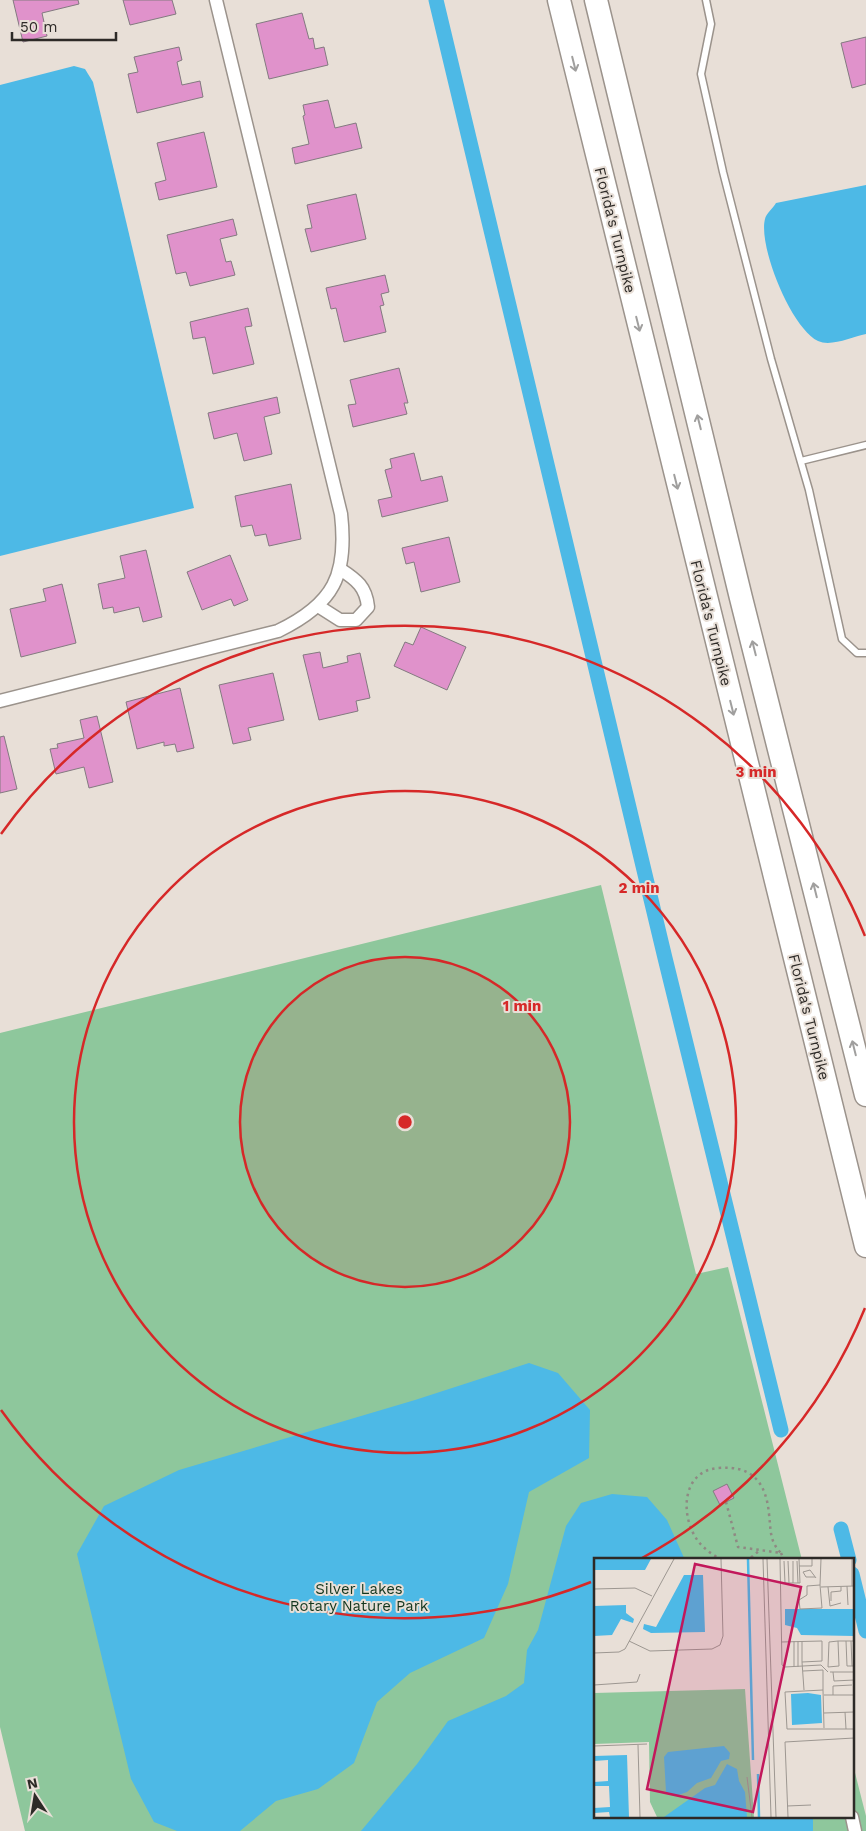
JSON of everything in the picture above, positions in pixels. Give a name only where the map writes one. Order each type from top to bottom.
[{"type":"highway","points":[[554,0],[565,27]]},
{"type":"highway","name":"Florida's Turnpike","points":[[559,0],[866,1246]]},
{"type":"highway","points":[[596,0],[741,598],[866,1095]]},
{"type":"street","points":[[0,701],[278,631],[300,620],[318,606],[329,592],[340,569],[344,543],[341,514],[216,0]]},
{"type":"street","points":[[318,606],[340,620],[356,620],[368,607],[366,593],[357,580],[340,569]]},
{"type":"street","points":[[852,1818],[855,1831]]},
{"type":"lane","points":[[706,0],[711,24],[701,74],[723,172],[764,331],[801,461],[842,639],[857,653],[866,653]]},
{"type":"lane","points":[[801,461],[866,445]]},
{"type":"path","points":[[720,1558],[698,1540],[687,1508],[690,1486],[702,1473],[718,1468],[737,1467],[746,1470],[756,1477],[767,1504],[771,1536],[783,1558]]},
{"type":"path","points":[[726,1502],[738,1547],[781,1553]]},
{"type":"path","points":[[750,1558],[760,1550]]},
{"type":"green space","name":"Silver Lakes Rotary Nature Park","points":[[601,885],[696,1274],[728,1267],[801,1558],[594,1558],[594,1818],[854,1818],[854,1769],[866,1816],[866,1831],[25,1831],[0,1727],[0,1033]]},
{"type":"water","points":[[74,66],[85,69],[93,82],[194,508],[0,556],[0,85]]},
{"type":"water","points":[[866,185],[866,334],[823,343],[808,333],[797,320],[779,285],[767,248],[764,231],[765,219],[776,203]]},
{"type":"water","points":[[529,1363],[558,1373],[590,1410],[589,1458],[529,1492],[508,1584],[484,1638],[410,1673],[377,1702],[354,1763],[318,1789],[276,1801],[240,1831],[177,1831],[154,1822],[131,1779],[77,1554],[104,1506],[179,1470],[415,1400]]},
{"type":"water","points":[[612,1494],[647,1497],[667,1520],[684,1558],[594,1558],[594,1818],[813,1818],[813,1831],[361,1831],[417,1764],[448,1721],[506,1696],[524,1683],[527,1650],[538,1630],[566,1526],[581,1503]]},
{"type":"building","points":[[13,0],[78,0],[79,4],[42,13],[47,36],[23,42]]},
{"type":"building","points":[[123,0],[172,0],[176,14],[130,25]]},
{"type":"building","points":[[302,13],[309,39],[313,38],[315,49],[324,47],[328,65],[269,79],[256,24]]},
{"type":"building","points":[[866,37],[866,84],[852,88],[841,43]]},
{"type":"building","points":[[179,47],[182,60],[177,62],[182,85],[200,81],[203,97],[137,113],[128,74],[138,72],[134,57]]},
{"type":"building","points":[[328,100],[335,128],[356,123],[362,148],[295,164],[292,148],[309,144],[303,116],[305,115],[303,105]]},
{"type":"building","points":[[204,132],[217,187],[159,200],[155,183],[166,180],[157,143]]},
{"type":"building","points":[[356,194],[366,239],[311,252],[305,229],[312,228],[307,205]]},
{"type":"building","points":[[233,219],[237,235],[220,239],[226,262],[231,261],[235,275],[190,286],[186,272],[176,274],[167,235]]},
{"type":"building","points":[[385,275],[389,292],[381,294],[384,305],[380,306],[386,332],[344,342],[336,308],[331,309],[326,288]]},
{"type":"building","points":[[248,308],[252,326],[245,327],[254,364],[213,374],[205,337],[193,339],[190,322]]},
{"type":"building","points":[[399,368],[408,403],[404,403],[407,414],[353,427],[348,405],[356,404],[350,380]]},
{"type":"building","points":[[277,397],[280,413],[264,417],[272,454],[244,461],[237,433],[214,439],[208,413]]},
{"type":"building","points":[[414,453],[421,481],[442,476],[448,501],[382,517],[378,500],[392,497],[385,470],[392,468],[390,459]]},
{"type":"building","points":[[291,484],[301,539],[269,546],[266,534],[255,536],[252,525],[241,527],[235,496]]},
{"type":"building","points":[[449,537],[460,582],[421,592],[414,562],[406,564],[402,548]]},
{"type":"building","points":[[146,550],[162,617],[143,622],[139,607],[114,613],[113,607],[103,609],[98,584],[125,578],[120,556]]},
{"type":"building","points":[[230,555],[248,600],[234,606],[231,599],[202,610],[187,572]]},
{"type":"building","points":[[62,584],[76,643],[21,657],[10,609],[46,601],[43,589]]},
{"type":"building","points":[[421,627],[466,647],[447,690],[394,666],[405,642],[413,645]]},
{"type":"building","points":[[320,652],[323,668],[348,662],[347,656],[360,653],[370,698],[356,701],[358,711],[319,720],[303,655]]},
{"type":"building","points":[[273,673],[284,720],[248,728],[251,740],[233,744],[219,685]]},
{"type":"building","points":[[180,688],[194,748],[177,752],[175,744],[164,746],[164,742],[137,749],[126,702]]},
{"type":"building","points":[[97,716],[113,782],[89,788],[84,767],[56,774],[50,749],[58,748],[57,744],[84,738],[80,720]]},
{"type":"building","points":[[4,736],[17,789],[0,793],[0,737]]},
{"type":"building","points":[[727,1484],[734,1498],[720,1505],[713,1491]]},
{"type":"waterway","points":[[436,0],[665,958],[781,1430]]},
{"type":"waterway","points":[[841,1529],[848,1558]]},
{"type":"waterway","points":[[854,1582],[866,1631]]}]
